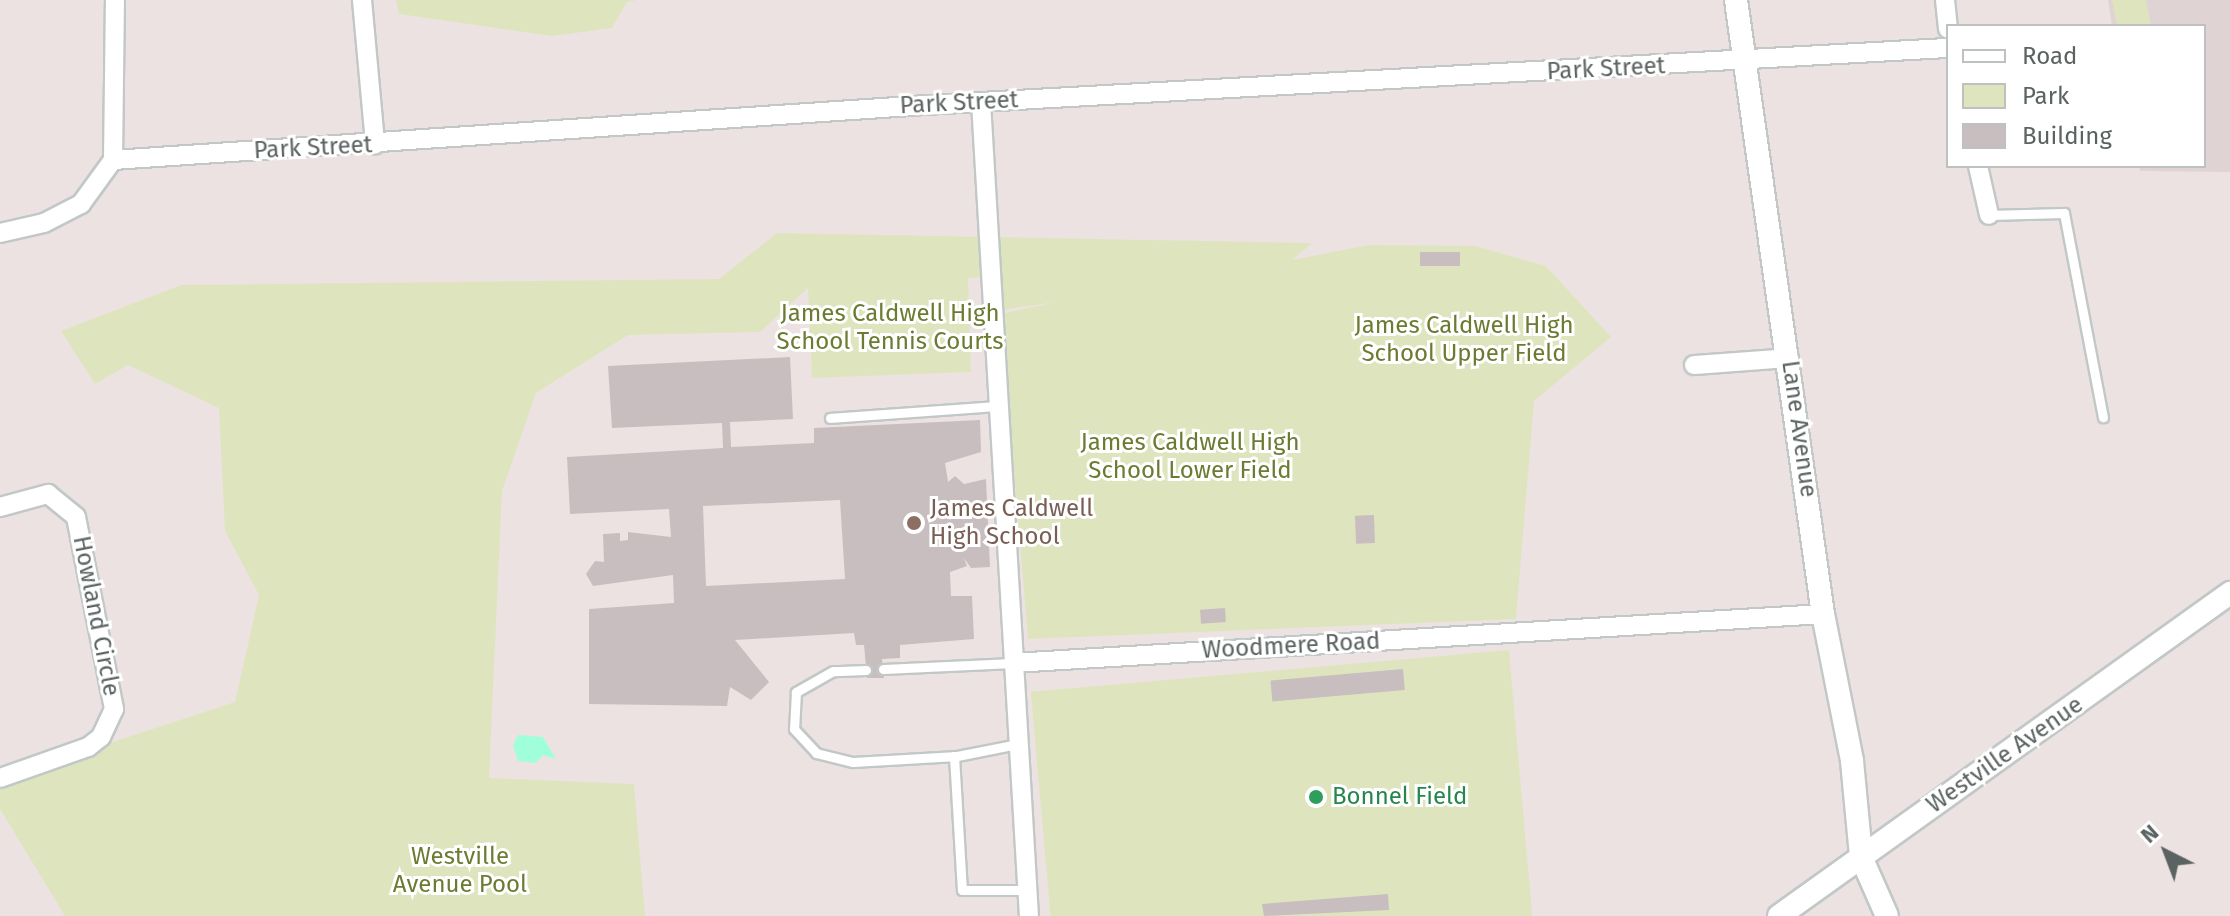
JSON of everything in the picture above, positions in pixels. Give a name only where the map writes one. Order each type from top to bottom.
[{"type":"street","points":[[0,233],[72,210],[96,189],[113,160],[115,0]]},
{"type":"street","points":[[362,0],[375,144]]},
{"type":"street","name":"Lane Avenue","points":[[1736,0],[1823,614],[1852,761],[1861,857],[1887,916]]},
{"type":"street","points":[[1945,0],[1947,24]]},
{"type":"street","name":"Park Street","points":[[113,160],[981,102],[1744,62],[1946,48]]},
{"type":"street","points":[[981,102],[996,406],[1029,916]]},
{"type":"street","points":[[1978,168],[1989,215]]},
{"type":"street","points":[[1694,365],[1789,358]]},
{"type":"street","name":"Howland Circle","points":[[0,507],[48,494],[76,517],[114,709],[101,737],[88,747],[0,778]]},
{"type":"street","name":"Westville Avenue","points":[[1779,916],[2230,593]]},
{"type":"street","name":"Woodmere Road","points":[[1013,663],[1823,614]]},
{"type":"lane","points":[[1989,215],[2064,213],[2103,417]]},
{"type":"lane","points":[[830,418],[996,406]]},
{"type":"lane","points":[[883,669],[1013,663]]},
{"type":"lane","points":[[866,670],[833,671],[796,692],[794,729],[816,753],[853,762],[954,756],[1017,744]]},
{"type":"lane","points":[[954,756],[962,890],[1028,890]]},
{"type":"shaded area","points":[[2108,0],[2230,0],[2230,172],[2140,171],[2139,168],[2206,168],[2206,24],[2112,24]]},
{"type":"shaded area","points":[[518,735],[543,737],[556,759],[543,755],[536,763],[518,761],[513,745]]},
{"type":"green space","points":[[396,0],[637,0],[627,2],[612,28],[552,36],[399,14]]},
{"type":"green space","points":[[2112,0],[2146,0],[2151,24],[2117,24]]},
{"type":"green space","points":[[777,233],[1312,243],[1292,260],[1369,245],[1475,246],[1546,266],[1611,337],[1534,401],[1516,619],[1028,639],[1001,314],[1057,302],[999,310],[997,276],[968,278],[971,372],[812,378],[808,288],[760,332],[628,335],[536,393],[502,491],[489,778],[634,784],[645,916],[65,916],[0,809],[0,779],[235,702],[259,595],[225,531],[219,408],[128,365],[95,384],[61,331],[181,285],[719,279]]},
{"type":"green space","name":"Bonnel Field","points":[[1509,650],[1532,916],[1050,916],[1031,692]]},
{"type":"building","points":[[1420,252],[1460,252],[1460,266],[1420,266]]},
{"type":"building","name":"James Caldwell High School","points":[[790,357],[793,419],[730,422],[731,447],[814,443],[814,428],[980,420],[981,452],[945,463],[948,482],[955,476],[964,484],[986,479],[990,567],[971,568],[964,558],[967,566],[950,572],[951,596],[972,596],[974,639],[900,645],[900,658],[882,659],[884,678],[867,678],[864,645],[856,645],[854,633],[735,640],[769,682],[751,700],[730,687],[727,706],[589,704],[589,609],[674,603],[673,575],[593,586],[586,574],[595,561],[604,562],[603,534],[620,533],[620,541],[628,540],[628,532],[671,537],[669,509],[570,514],[567,457],[723,448],[722,423],[612,428],[608,366]],"holes":[[[840,500],[845,579],[706,586],[703,506]]]},
{"type":"building","points":[[1374,515],[1375,543],[1356,544],[1355,516]]},
{"type":"building","points":[[1225,608],[1226,622],[1201,624],[1200,610]]},
{"type":"building","points":[[1403,669],[1405,690],[1272,702],[1271,681]]},
{"type":"building","points":[[1388,894],[1389,910],[1264,916],[1262,904]]},
{"type":"place","name":"James Caldwell High School","points":[[914,523]]},
{"type":"place","name":"Bonnel Field","points":[[1316,797]]},
{"type":"park label","name":"James Caldwell High School Tennis Courts","points":[[890,328]]},
{"type":"park label","name":"James Caldwell High School Upper Field","points":[[1464,340]]},
{"type":"park label","name":"James Caldwell High School Lower Field","points":[[1190,457]]},
{"type":"park label","name":"Westville Avenue Pool","points":[[460,871]]}]
